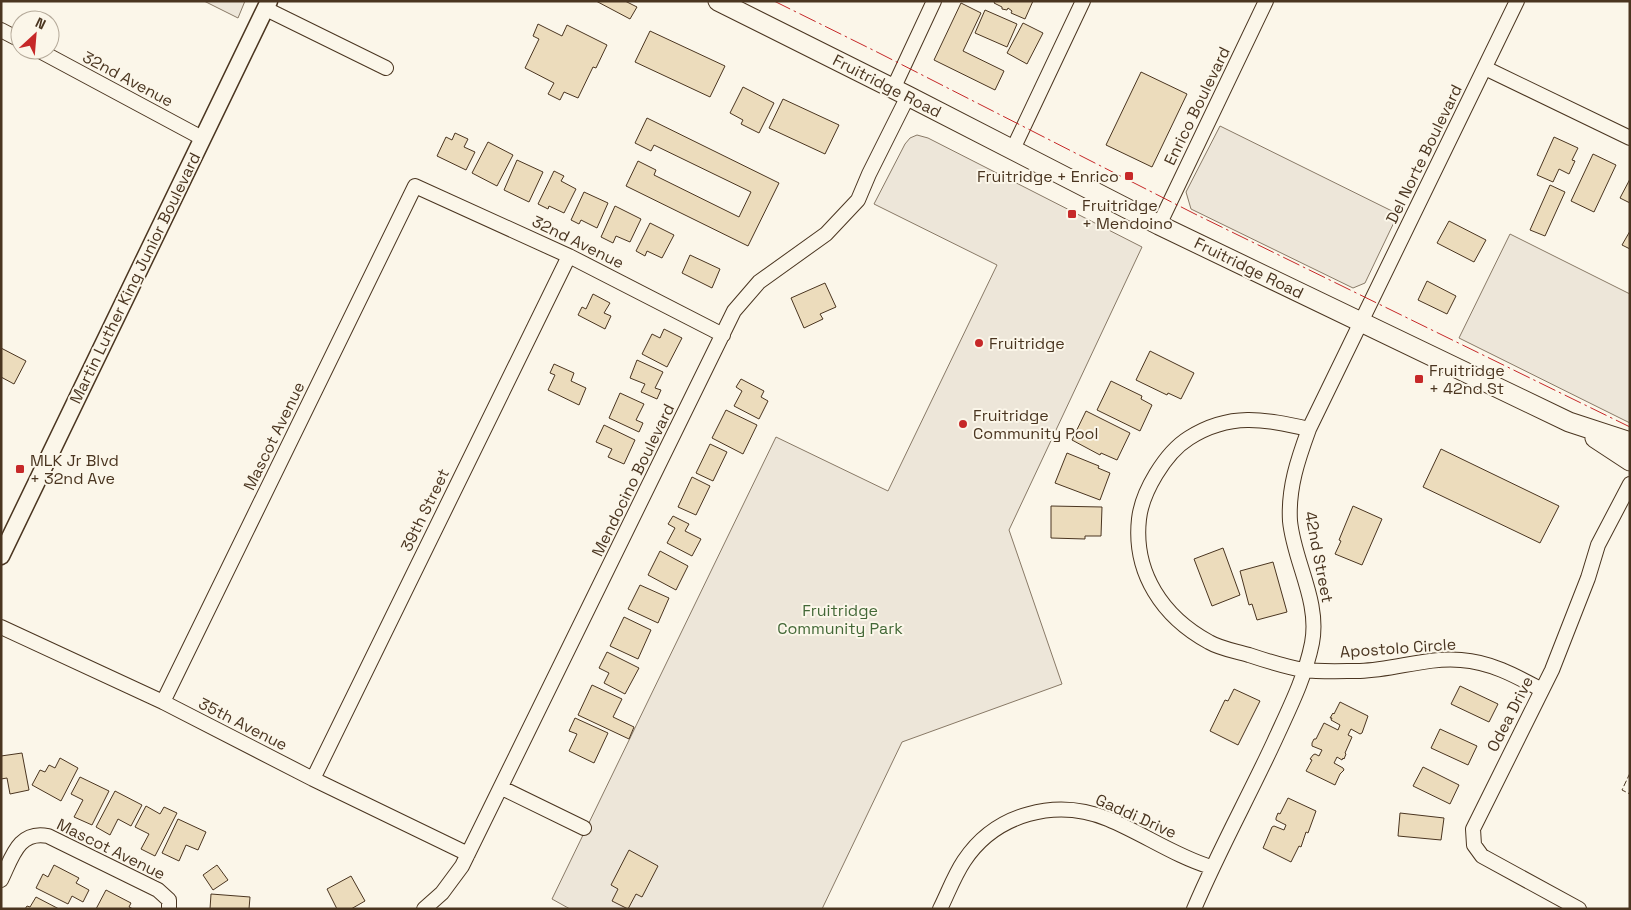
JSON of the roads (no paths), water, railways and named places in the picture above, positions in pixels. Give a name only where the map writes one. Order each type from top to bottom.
[{"type":"main road","name":"Fruitridge Road","points":[[718,1],[901,92],[1160,225],[1569,422],[1630,461]]},
{"type":"main road","name":"Fruitridge Road","points":[[1569,422],[1630,442]]},
{"type":"street","name":"Mendocino Boulevard","points":[[424,909],[452,881],[468,854],[734,311],[759,282],[826,234],[858,200],[901,92],[934,1]]},
{"type":"street","points":[[1013,150],[1083,1]]},
{"type":"street","name":"Enrico Boulevard","points":[[1160,225],[1266,1]]},
{"type":"street","name":"Del Norte Boulevard","points":[[1362,322],[1517,1]]},
{"type":"street","points":[[268,5],[386,68]]},
{"type":"street","name":"Martin Luther King Junior Boulevard","points":[[1,556],[268,5]]},
{"type":"street","name":"32nd Avenue","points":[[57,60],[202,138]]},
{"type":"street","points":[[1485,68],[1630,138]]},
{"type":"street","name":"32nd Avenue","points":[[416,186],[569,256],[723,335]]},
{"type":"street","name":"Mascot Avenue","points":[[163,702],[416,186]]},
{"type":"street","name":"39th Street","points":[[313,780],[569,256]]},
{"type":"street","name":"42nd Street","points":[[1194,909],[1212,867],[1256,781],[1297,692],[1305,670],[1312,641],[1312,607],[1290,521],[1292,484],[1309,429],[1362,322]]},
{"type":"street","name":"Apostolo Circle","points":[[1309,429],[1257,420],[1227,421],[1194,434],[1183,441],[1159,469],[1149,484],[1139,517],[1138,546],[1142,564],[1156,596],[1167,610],[1180,622],[1210,643],[1280,666],[1305,670],[1381,670],[1432,660],[1464,660],[1494,666],[1542,690]]},
{"type":"street","name":"Odea Drive","points":[[1579,909],[1482,856],[1474,845],[1473,837],[1476,822],[1542,690],[1567,635],[1598,545],[1630,484]]},
{"type":"street","name":"35th Avenue","points":[[1,626],[163,702],[313,780],[468,854]]},
{"type":"street","points":[[502,788],[584,828]]},
{"type":"street","name":"Gaddi Drive","points":[[940,909],[961,867],[980,843],[999,829],[1033,812],[1066,809],[1097,815],[1111,820],[1190,861],[1212,867]]},
{"type":"street","name":"Mascot Avenue","points":[[1,880],[22,840],[40,834],[48,836],[158,890],[169,904]]},
{"type":"place","name":"Fruitridge + Enrico","points":[[1129,176]]},
{"type":"place","name":"Fruitridge + Mendoino","points":[[1072,214]]},
{"type":"place","name":"Fruitridge","points":[[979,343]]},
{"type":"place","name":"Fruitridge + 42nd St","points":[[1419,379]]},
{"type":"place","name":"Fruitridge Community Pool","points":[[963,424]]},
{"type":"place","name":"MLK Jr Blvd + 32nd Ave","points":[[20,469]]},
{"type":"park label","name":"Fruitridge Community Park","points":[[840,619]]}]
